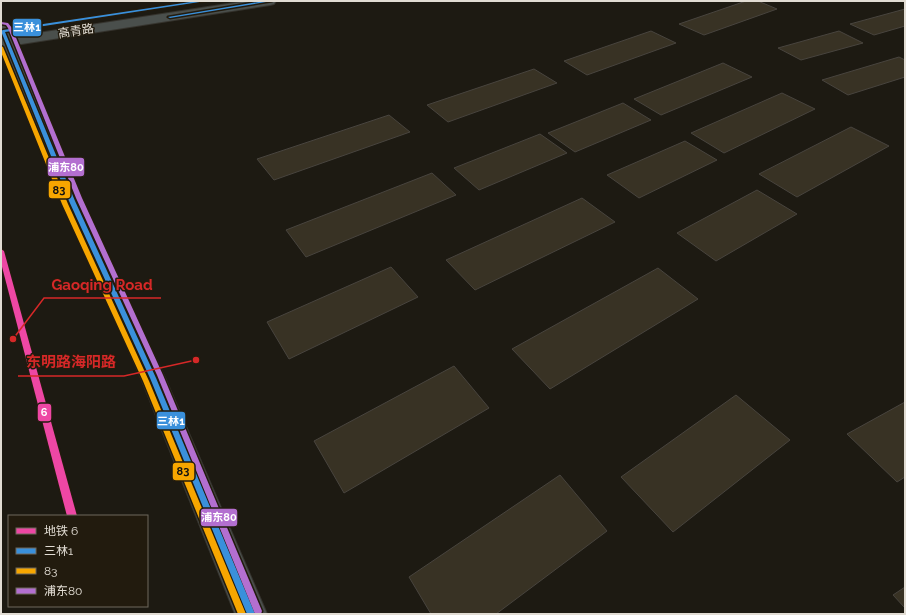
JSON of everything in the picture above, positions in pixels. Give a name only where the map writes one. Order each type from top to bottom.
[{"type":"main road","points":[[204,1],[3,35],[72,201],[154,378],[251,614]]},
{"type":"main road","name":"高青路","points":[[3,35],[270,1]]},
{"type":"building","points":[[746,1],[758,1],[777,9],[704,35],[679,24]]},
{"type":"building","points":[[905,9],[905,26],[874,35],[850,24]]},
{"type":"building","points":[[651,31],[676,43],[587,75],[564,61]]},
{"type":"building","points":[[839,31],[863,43],[801,60],[778,48]]},
{"type":"building","points":[[899,57],[905,60],[905,77],[848,95],[822,80]]},
{"type":"building","points":[[723,63],[752,77],[661,115],[634,99]]},
{"type":"building","points":[[534,69],[557,83],[448,122],[427,105]]},
{"type":"building","points":[[782,93],[815,109],[724,153],[691,133]]},
{"type":"building","points":[[623,103],[651,120],[575,152],[548,133]]},
{"type":"building","points":[[389,115],[410,132],[274,180],[257,159]]},
{"type":"building","points":[[851,127],[889,146],[797,197],[759,174]]},
{"type":"building","points":[[540,134],[567,153],[479,190],[454,168]]},
{"type":"building","points":[[685,141],[717,160],[639,198],[607,175]]},
{"type":"building","points":[[432,173],[456,195],[306,257],[286,230]]},
{"type":"building","points":[[757,190],[797,214],[716,261],[677,233]]},
{"type":"building","points":[[582,198],[615,222],[475,290],[446,260]]},
{"type":"building","points":[[391,267],[418,297],[289,359],[267,322]]},
{"type":"building","points":[[658,268],[698,299],[550,389],[512,349]]},
{"type":"building","points":[[454,366],[489,408],[344,493],[314,441]]},
{"type":"building","points":[[736,395],[790,440],[673,532],[621,477]]},
{"type":"building","points":[[905,402],[905,477],[897,482],[847,434]]},
{"type":"building","points":[[560,475],[607,531],[496,614],[431,614],[409,577]]},
{"type":"building","points":[[905,587],[905,608],[893,595]]},
{"type":"metro line","name":"6","points":[[1,251],[72,515]]},
{"type":"transit line","name":"三林1","points":[[204,1],[3,31],[72,201],[153,378],[251,614]]},
{"type":"transit line","name":"三林1","points":[[170,17],[270,1]]},
{"type":"transit line","name":"浦东80","points":[[1,23],[7,24],[10,28],[79,198],[160,375],[258,611]]},
{"type":"transit line","name":"83","points":[[1,47],[65,204],[146,381],[242,614]]},
{"type":"place","name":"Gaoqing Road","points":[[13,339]]},
{"type":"place","name":"东明路海阳路","points":[[196,360]]}]
